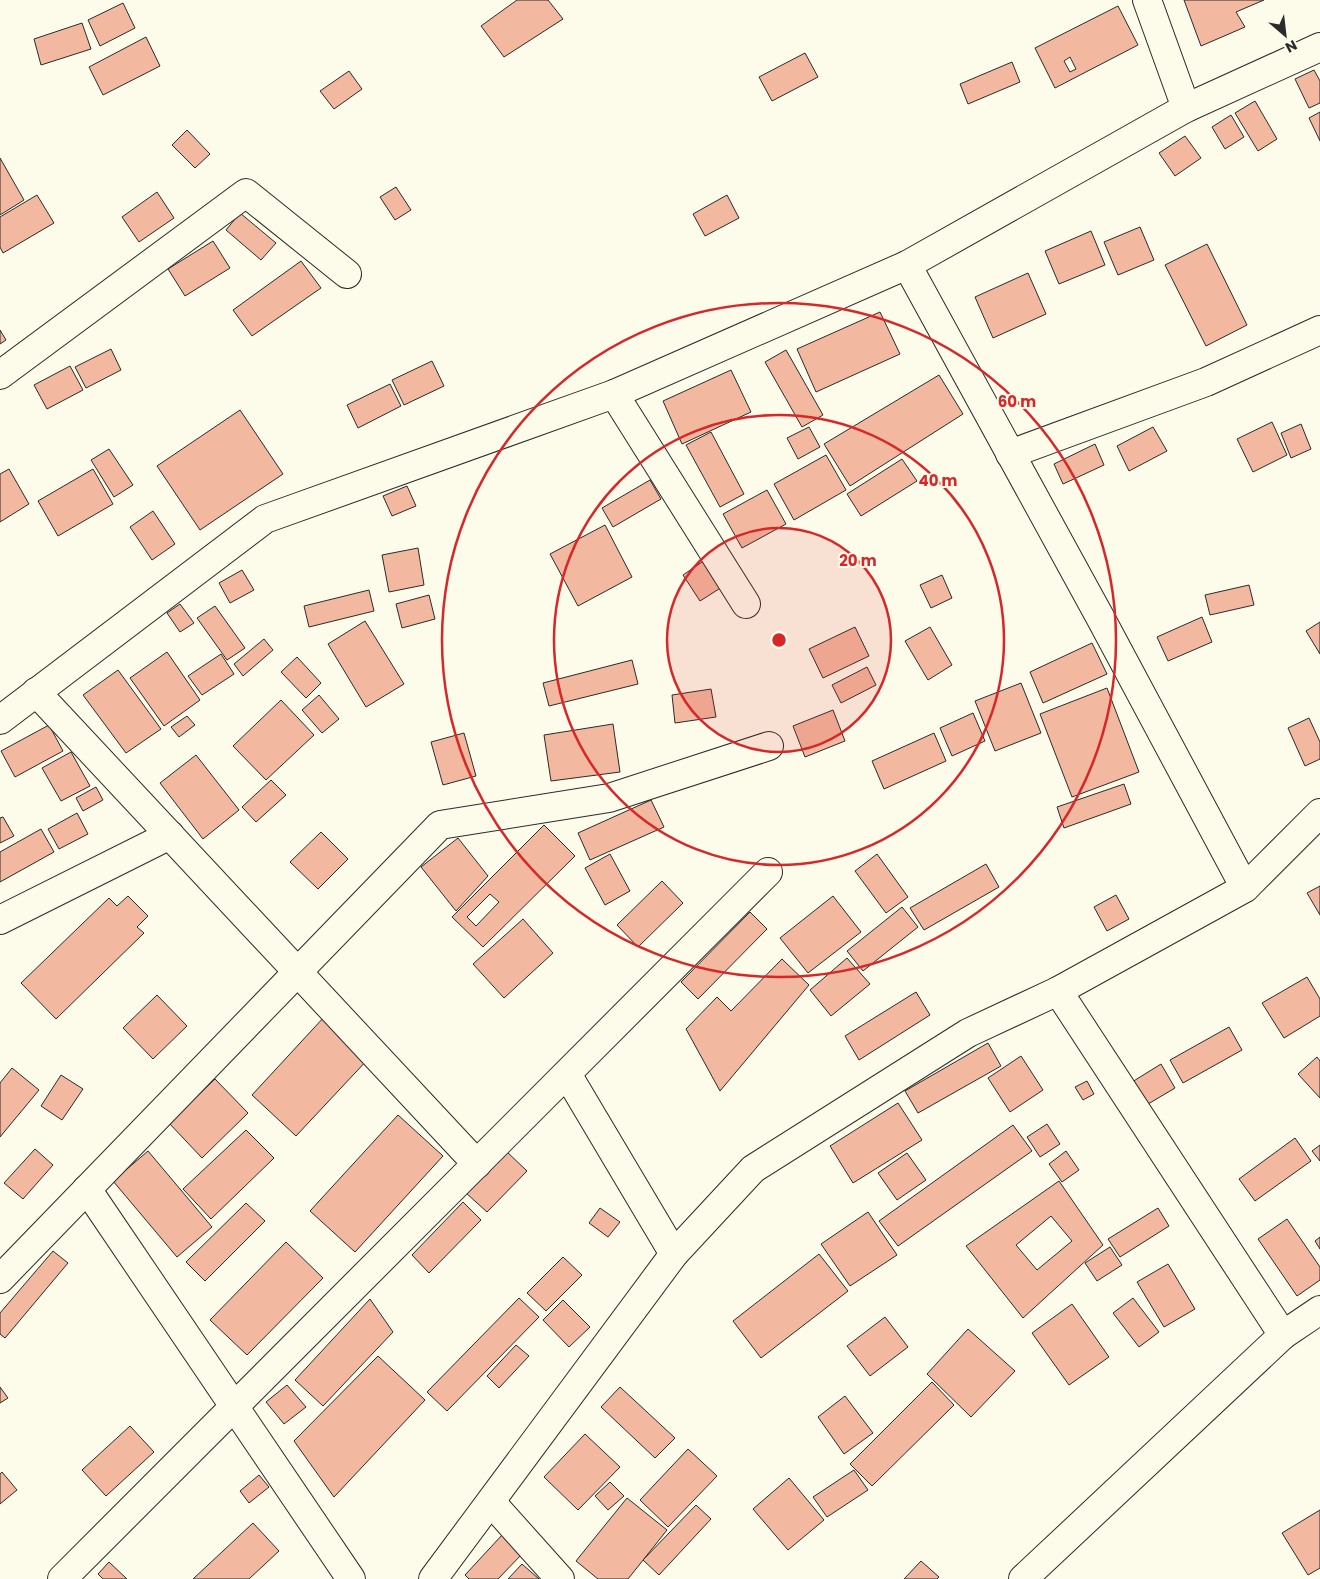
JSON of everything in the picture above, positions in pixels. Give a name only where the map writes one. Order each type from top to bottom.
[{"type":"street","points":[[1146,0],[1186,108]]},
{"type":"street","points":[[0,720],[265,519],[614,394],[907,265],[1186,108],[1320,47]]},
{"type":"street","points":[[0,374],[246,192],[347,274]]},
{"type":"street","points":[[907,265],[1100,616],[1245,888]]},
{"type":"street","points":[[1010,454],[1318,339]]},
{"type":"street","points":[[614,394],[746,604]]},
{"type":"street","points":[[36,692],[477,1164]]},
{"type":"street","points":[[0,1279],[440,825],[609,798],[769,746]]},
{"type":"street","points":[[433,1579],[674,1254],[753,1168],[968,1033],[1058,991],[1245,888],[1320,813]]},
{"type":"street","points":[[0,920],[170,835]]},
{"type":"street","points":[[62,1579],[768,872]]},
{"type":"street","points":[[1058,991],[1283,1335]]},
{"type":"street","points":[[567,1074],[674,1254]]},
{"type":"street","points":[[87,1189],[350,1579]]},
{"type":"street","points":[[1023,1579],[1283,1335],[1320,1310]]},
{"type":"street","points":[[491,1502],[560,1579]]},
{"type":"building","points":[[517,0],[548,0],[563,19],[504,57],[481,26]]},
{"type":"building","points":[[1184,0],[1264,0],[1236,12],[1245,27],[1201,46]]},
{"type":"building","points":[[123,3],[135,28],[100,46],[88,20]]},
{"type":"building","points":[[1118,6],[1138,45],[1055,88],[1035,48]],"holes":[[[1070,57],[1076,69],[1070,72],[1064,61]]]},
{"type":"building","points":[[82,23],[91,49],[41,65],[34,39]]},
{"type":"building","points":[[146,37],[160,66],[103,95],[89,67]]},
{"type":"building","points":[[805,53],[818,77],[772,101],[759,77]]},
{"type":"building","points":[[1012,62],[1020,82],[968,104],[960,84]]},
{"type":"building","points":[[1314,70],[1320,81],[1320,103],[1309,108],[1295,79]]},
{"type":"building","points":[[349,71],[362,89],[334,109],[320,91]]},
{"type":"building","points":[[1255,101],[1277,139],[1258,151],[1235,113]]},
{"type":"building","points":[[1320,112],[1320,141],[1309,118]]},
{"type":"building","points":[[1231,115],[1244,137],[1225,149],[1212,127]]},
{"type":"building","points":[[187,130],[210,154],[195,168],[172,145]]},
{"type":"building","points":[[1185,136],[1201,158],[1175,176],[1159,153]]},
{"type":"building","points":[[0,158],[24,200],[0,215]]},
{"type":"building","points":[[396,187],[411,210],[395,220],[380,197]]},
{"type":"building","points":[[157,192],[174,218],[139,242],[122,217]]},
{"type":"building","points":[[37,195],[54,223],[3,253],[0,247],[0,217]]},
{"type":"building","points":[[727,195],[739,218],[705,236],[693,214]]},
{"type":"building","points":[[240,213],[276,243],[261,260],[226,230]]},
{"type":"building","points":[[1140,227],[1154,260],[1118,275],[1104,242]]},
{"type":"building","points":[[1091,231],[1105,265],[1059,284],[1045,251]]},
{"type":"building","points":[[213,241],[230,268],[185,296],[168,269]]},
{"type":"building","points":[[1207,244],[1247,325],[1206,346],[1165,265]]},
{"type":"building","points":[[301,261],[321,288],[252,336],[233,310]]},
{"type":"building","points":[[1028,273],[1046,314],[993,338],[975,297]]},
{"type":"building","points":[[880,312],[900,354],[816,392],[797,349]]},
{"type":"building","points":[[0,330],[6,340],[0,344]]},
{"type":"building","points":[[111,349],[121,370],[86,388],[75,367]]},
{"type":"building","points":[[786,350],[823,415],[802,427],[765,362]]},
{"type":"building","points":[[432,361],[444,386],[404,405],[392,380]]},
{"type":"building","points":[[70,366],[83,390],[47,409],[34,385]]},
{"type":"building","points":[[731,370],[751,412],[682,444],[663,401]]},
{"type":"building","points":[[939,375],[963,414],[850,486],[824,444]]},
{"type":"building","points":[[390,384],[401,406],[358,428],[347,405]]},
{"type":"building","points":[[240,410],[283,474],[200,530],[157,466]]},
{"type":"building","points":[[1272,422],[1287,455],[1253,472],[1237,439]]},
{"type":"building","points":[[1301,424],[1311,449],[1291,458],[1281,433]]},
{"type":"building","points":[[809,427],[820,447],[798,459],[787,438]]},
{"type":"building","points":[[1153,427],[1167,451],[1129,471],[1117,446]]},
{"type":"building","points":[[711,432],[744,494],[720,507],[686,445]]},
{"type":"building","points":[[1095,444],[1104,465],[1063,484],[1054,464]]},
{"type":"building","points":[[109,449],[133,485],[114,497],[91,460]]},
{"type":"building","points":[[826,455],[846,490],[794,520],[774,484]]},
{"type":"building","points":[[902,459],[917,481],[861,516],[847,494]]},
{"type":"building","points":[[9,469],[29,504],[0,522],[0,474]]},
{"type":"building","points":[[93,469],[113,504],[58,536],[38,501]]},
{"type":"building","points":[[650,480],[661,499],[613,527],[602,508]]},
{"type":"building","points":[[407,486],[416,506],[392,516],[383,496]]},
{"type":"building","points":[[767,490],[786,524],[742,548],[723,514]]},
{"type":"building","points":[[153,511],[175,544],[152,560],[130,527]]},
{"type":"building","points":[[605,525],[632,577],[578,606],[550,554]]},
{"type":"building","points":[[418,548],[424,585],[389,592],[382,555]]},
{"type":"building","points":[[705,560],[722,587],[700,601],[683,575]]},
{"type":"building","points":[[242,570],[254,590],[230,603],[219,583]]},
{"type":"building","points":[[942,575],[952,598],[931,608],[920,585]]},
{"type":"building","points":[[1249,585],[1254,605],[1210,615],[1205,595]]},
{"type":"building","points":[[369,590],[374,611],[309,627],[304,606]]},
{"type":"building","points":[[429,595],[435,619],[402,628],[396,604]]},
{"type":"building","points":[[180,604],[194,623],[180,632],[167,613]]},
{"type":"building","points":[[215,606],[245,648],[227,660],[197,618]]},
{"type":"building","points":[[1202,617],[1212,642],[1168,661],[1157,637]]},
{"type":"building","points":[[365,621],[404,684],[366,707],[328,644]]},
{"type":"building","points":[[1320,622],[1320,654],[1306,631]]},
{"type":"building","points":[[855,627],[869,656],[823,678],[809,649]]},
{"type":"building","points":[[930,627],[952,665],[928,680],[905,641]]},
{"type":"building","points":[[264,639],[273,650],[243,676],[234,664]]},
{"type":"building","points":[[1092,643],[1107,674],[1043,703],[1030,672]]},
{"type":"building","points":[[167,652],[200,700],[164,726],[130,678]]},
{"type":"building","points":[[221,654],[234,674],[202,695],[188,676]]},
{"type":"building","points":[[297,657],[321,683],[306,698],[281,672]]},
{"type":"building","points":[[632,660],[638,684],[549,706],[543,683]]},
{"type":"building","points":[[867,667],[876,685],[841,703],[832,685]]},
{"type":"building","points":[[118,670],[161,729],[126,753],[83,695]]},
{"type":"building","points":[[1021,683],[1041,733],[995,751],[975,701]]},
{"type":"building","points":[[1107,688],[1139,772],[1072,797],[1040,714]]},
{"type":"building","points":[[711,689],[716,717],[675,723],[672,695]]},
{"type":"building","points":[[319,695],[339,719],[322,733],[302,710]]},
{"type":"building","points":[[281,700],[314,735],[266,780],[233,746]]},
{"type":"building","points":[[833,710],[845,741],[805,757],[793,726]]},
{"type":"building","points":[[973,713],[985,741],[952,756],[940,728]]},
{"type":"building","points":[[187,716],[195,725],[179,737],[171,727]]},
{"type":"building","points":[[1309,718],[1320,742],[1320,759],[1305,766],[1288,728]]},
{"type":"building","points":[[613,724],[620,772],[551,781],[544,735]]},
{"type":"building","points":[[49,725],[63,751],[15,777],[1,751]]},
{"type":"building","points":[[464,733],[476,776],[443,785],[431,742]]},
{"type":"building","points":[[934,733],[946,761],[884,789],[872,761]]},
{"type":"building","points":[[71,752],[90,786],[61,801],[42,768]]},
{"type":"building","points":[[196,755],[239,810],[203,839],[160,783]]},
{"type":"building","points":[[271,780],[286,795],[256,822],[242,807]]},
{"type":"building","points":[[1124,784],[1131,804],[1064,828],[1057,807]]},
{"type":"building","points":[[96,787],[103,800],[83,811],[76,798]]},
{"type":"building","points":[[651,800],[664,827],[590,860],[578,833]]},
{"type":"building","points":[[77,813],[88,834],[59,849],[48,829]]},
{"type":"building","points":[[3,817],[14,836],[0,843],[0,818]]},
{"type":"building","points":[[544,825],[575,856],[483,947],[452,917]],"holes":[[[490,894],[499,902],[476,926],[467,917]]]},
{"type":"building","points":[[41,829],[54,852],[0,882],[0,852]]},
{"type":"building","points":[[321,832],[348,859],[318,889],[290,862]]},
{"type":"building","points":[[458,838],[488,876],[456,911],[421,867]]},
{"type":"building","points":[[610,854],[630,891],[605,905],[585,868]]},
{"type":"building","points":[[877,854],[908,897],[886,913],[855,871]]},
{"type":"building","points":[[986,864],[999,887],[924,930],[910,908]]},
{"type":"building","points":[[662,881],[683,903],[638,947],[617,925]]},
{"type":"building","points":[[1320,886],[1320,915],[1307,893]]},
{"type":"building","points":[[1116,895],[1129,919],[1107,931],[1094,907]]},
{"type":"building","points":[[128,896],[148,916],[137,927],[144,933],[56,1019],[21,983],[109,898],[117,906]]},
{"type":"building","points":[[833,896],[861,932],[808,973],[780,938]]},
{"type":"building","points":[[902,907],[918,927],[863,971],[847,951]]},
{"type":"building","points":[[750,912],[767,929],[698,999],[681,982]]},
{"type":"building","points":[[523,919],[553,953],[504,998],[473,964]]},
{"type":"building","points":[[847,958],[870,984],[831,1016],[810,990]]},
{"type":"building","points":[[782,959],[809,985],[720,1091],[686,1029],[717,997],[731,1011]]},
{"type":"building","points":[[1307,977],[1320,999],[1320,1016],[1284,1038],[1262,1003]]},
{"type":"building","points":[[916,992],[930,1015],[859,1060],[845,1036]]},
{"type":"building","points":[[157,995],[187,1026],[153,1059],[123,1028]]},
{"type":"building","points":[[325,1016],[370,1057],[296,1136],[252,1095]]},
{"type":"building","points":[[1229,1027],[1242,1050],[1183,1083],[1170,1060]]},
{"type":"building","points":[[988,1043],[1001,1066],[918,1113],[905,1091]]},
{"type":"building","points":[[1021,1056],[1043,1090],[1010,1112],[988,1078]]},
{"type":"building","points":[[1317,1057],[1320,1061],[1320,1098],[1298,1074]]},
{"type":"building","points":[[1161,1064],[1175,1088],[1138,1110],[1124,1087]]},
{"type":"building","points":[[12,1068],[39,1090],[0,1137],[0,1083]]},
{"type":"building","points":[[61,1075],[83,1089],[62,1120],[41,1106]]},
{"type":"building","points":[[215,1079],[248,1113],[202,1158],[169,1123]]},
{"type":"building","points":[[1087,1081],[1094,1094],[1083,1100],[1075,1087]]},
{"type":"building","points":[[898,1103],[922,1140],[853,1183],[830,1146]]},
{"type":"building","points":[[398,1115],[443,1156],[355,1252],[310,1211]]},
{"type":"building","points":[[1047,1124],[1060,1144],[1040,1157],[1027,1137]]},
{"type":"building","points":[[1013,1125],[1032,1151],[898,1246],[879,1221]]},
{"type":"building","points":[[246,1130],[274,1158],[211,1219],[183,1189]]},
{"type":"building","points":[[1295,1138],[1311,1161],[1255,1201],[1239,1179]]},
{"type":"building","points":[[1320,1145],[1320,1161],[1312,1151]]},
{"type":"building","points":[[35,1149],[53,1165],[23,1199],[4,1183]]},
{"type":"building","points":[[505,1150],[527,1171],[487,1212],[465,1192]]},
{"type":"building","points":[[148,1151],[212,1227],[177,1257],[113,1181]]},
{"type":"building","points":[[1066,1151],[1079,1170],[1062,1182],[1049,1164]]},
{"type":"building","points":[[907,1153],[926,1180],[897,1200],[878,1173]]},
{"type":"building","points":[[1059,1181],[1103,1245],[1023,1318],[966,1246]],"holes":[[[1051,1216],[1072,1241],[1037,1270],[1016,1245]]]},
{"type":"building","points":[[463,1202],[481,1220],[429,1273],[412,1255]]},
{"type":"building","points":[[246,1203],[265,1221],[205,1281],[186,1262]]},
{"type":"building","points":[[600,1208],[620,1222],[608,1237],[589,1223]]},
{"type":"building","points":[[1158,1208],[1169,1226],[1120,1257],[1108,1239]]},
{"type":"building","points":[[868,1212],[897,1255],[850,1286],[821,1244]]},
{"type":"building","points":[[1287,1219],[1320,1267],[1320,1280],[1297,1296],[1258,1239]]},
{"type":"building","points":[[1320,1237],[1320,1249],[1315,1241]]},
{"type":"building","points":[[286,1242],[323,1278],[247,1355],[210,1320]]},
{"type":"building","points":[[1110,1247],[1122,1265],[1097,1281],[1085,1263]]},
{"type":"building","points":[[53,1251],[68,1263],[5,1338],[0,1334],[0,1313]]},
{"type":"building","points":[[819,1254],[848,1291],[761,1358],[733,1321]]},
{"type":"building","points":[[563,1257],[582,1275],[546,1311],[527,1293]]},
{"type":"building","points":[[1168,1264],[1195,1309],[1164,1327],[1137,1282]]},
{"type":"building","points":[[519,1298],[539,1317],[447,1411],[427,1392]]},
{"type":"building","points":[[1133,1298],[1159,1332],[1139,1347],[1113,1313]]},
{"type":"building","points":[[370,1299],[393,1332],[323,1406],[295,1380]]},
{"type":"building","points":[[563,1300],[590,1327],[569,1347],[543,1320]]},
{"type":"building","points":[[1072,1304],[1109,1357],[1069,1385],[1032,1333]]},
{"type":"building","points":[[885,1317],[908,1347],[870,1376],[847,1346]]},
{"type":"building","points":[[968,1329],[1015,1371],[971,1417],[927,1374]]},
{"type":"building","points":[[516,1345],[529,1356],[499,1388],[487,1376]]},
{"type":"building","points":[[378,1356],[425,1400],[334,1497],[294,1441]]},
{"type":"building","points":[[932,1382],[954,1405],[872,1486],[850,1464]]},
{"type":"building","points":[[287,1385],[306,1407],[284,1424],[266,1402]]},
{"type":"building","points":[[0,1387],[8,1398],[0,1403]]},
{"type":"building","points":[[620,1387],[675,1438],[655,1458],[601,1407]]},
{"type":"building","points":[[845,1396],[873,1433],[844,1454],[818,1417]]},
{"type":"building","points":[[130,1426],[154,1452],[106,1496],[82,1470]]},
{"type":"building","points":[[585,1434],[620,1467],[578,1510],[544,1477]]},
{"type":"building","points":[[688,1449],[717,1476],[668,1527],[640,1500]]},
{"type":"building","points":[[854,1470],[868,1490],[827,1517],[813,1497]]},
{"type":"building","points":[[2,1472],[17,1490],[0,1504],[0,1474]]},
{"type":"building","points":[[259,1475],[269,1487],[249,1503],[240,1491]]},
{"type":"building","points":[[789,1478],[824,1520],[788,1550],[753,1509]]},
{"type":"building","points":[[610,1482],[624,1496],[608,1510],[595,1496]]},
{"type":"building","points":[[627,1498],[667,1530],[628,1579],[598,1579],[576,1561]]},
{"type":"building","points":[[696,1505],[711,1519],[659,1575],[643,1560]]},
{"type":"building","points":[[1320,1510],[1320,1568],[1308,1575],[1282,1533]]},
{"type":"building","points":[[253,1523],[279,1551],[249,1579],[193,1579]]},
{"type":"building","points":[[502,1535],[522,1554],[498,1579],[469,1579],[465,1575]]},
{"type":"building","points":[[921,1561],[939,1577],[937,1579],[904,1579]]},
{"type":"building","points":[[109,1562],[127,1579],[103,1579],[98,1574]]},
{"type":"building","points":[[522,1564],[539,1579],[508,1579]]}]
